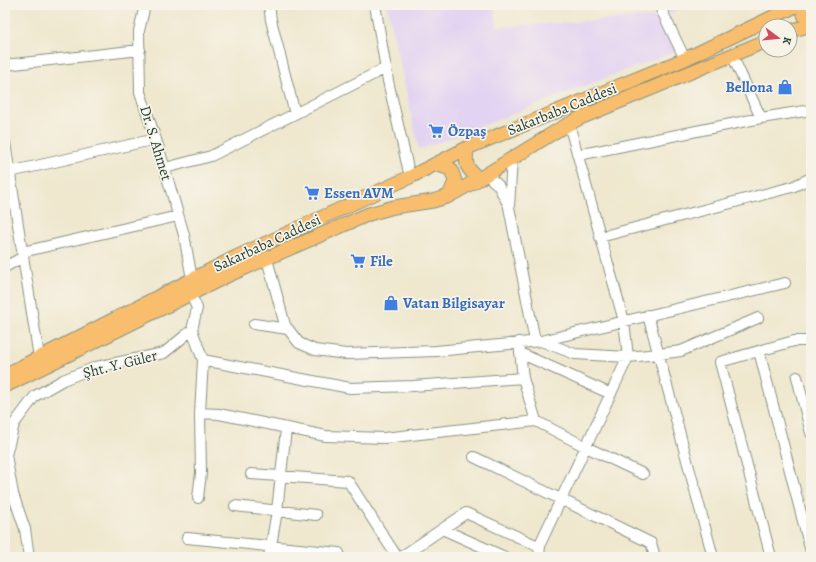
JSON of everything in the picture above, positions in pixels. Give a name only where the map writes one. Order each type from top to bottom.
[{"type":"main road","points":[[755,26],[780,5]]},
{"type":"main road","name":"Sakarbaba Caddesi","points":[[5,375],[236,257],[410,177],[467,148],[686,59],[798,5]]},
{"type":"main road","points":[[798,29],[811,25],[806,19],[802,5]]},
{"type":"main road","name":"Sakarbaba Caddesi","points":[[5,386],[231,274],[369,214],[394,207],[433,201],[449,196],[580,118],[758,44]]},
{"type":"main road","points":[[467,148],[465,162],[471,172],[482,177]]},
{"type":"main road","points":[[435,164],[451,169],[455,181],[449,196]]},
{"type":"street","name":"Dr. S. Ahmet","points":[[145,5],[139,31],[140,92],[165,168],[184,235],[192,279]]},
{"type":"street","points":[[269,5],[271,20],[295,114]]},
{"type":"street","points":[[375,5],[386,68],[410,177]]},
{"type":"street","points":[[659,5],[686,59]]},
{"type":"street","points":[[5,65],[140,50]]},
{"type":"street","points":[[732,55],[761,118]]},
{"type":"street","points":[[165,168],[211,156],[386,68]]},
{"type":"street","points":[[578,155],[761,118],[811,110]]},
{"type":"street","points":[[401,557],[466,513],[539,552],[540,544],[628,357],[624,321],[569,124]]},
{"type":"street","points":[[7,173],[156,139]]},
{"type":"street","points":[[5,143],[7,173],[23,255],[39,357]]},
{"type":"street","points":[[509,207],[512,159]]},
{"type":"street","points":[[482,177],[498,185],[509,207],[538,341]]},
{"type":"street","points":[[600,237],[792,187],[811,178]]},
{"type":"street","points":[[5,267],[23,255],[178,216]]},
{"type":"street","points":[[267,258],[285,325],[298,343],[315,350],[346,354],[436,351],[538,341],[785,283]]},
{"type":"street","points":[[191,295],[197,308],[192,330],[203,360],[200,413],[201,473],[198,498]]},
{"type":"street","points":[[648,315],[714,557]]},
{"type":"street","points":[[538,341],[575,354],[628,357],[659,354],[681,351],[758,318]]},
{"type":"street","points":[[254,324],[288,329]]},
{"type":"street","name":"Şht. Y. Güler","points":[[29,557],[25,529],[13,494],[6,453],[14,424],[35,396],[63,380],[96,367],[164,353],[192,330]]},
{"type":"street","points":[[771,557],[720,362],[794,341],[811,342]]},
{"type":"street","points":[[519,342],[523,378],[536,421]]},
{"type":"street","points":[[759,351],[811,552]]},
{"type":"street","points":[[520,353],[611,394]]},
{"type":"street","points":[[203,360],[350,388],[414,386],[523,378]]},
{"type":"street","points":[[797,377],[811,433]]},
{"type":"street","points":[[200,413],[219,414],[326,436],[384,438],[536,421],[643,474]]},
{"type":"street","points":[[270,552],[286,429]]},
{"type":"street","points":[[474,457],[650,543],[655,557]]},
{"type":"street","points":[[251,474],[348,481],[397,557]]},
{"type":"street","points":[[235,506],[316,515]]},
{"type":"street","points":[[442,529],[505,557]]},
{"type":"street","points":[[187,538],[270,552],[339,553]]},
{"type":"shaded area","points":[[387,5],[494,5],[497,27],[663,16],[681,49],[419,150]]},
{"type":"shaded area","points":[[660,5],[686,5],[673,13],[663,16]]},
{"type":"place","name":"Bellona","points":[[785,87]]},
{"type":"place","name":"Özpaş","points":[[436,131]]},
{"type":"place","name":"Essen AVM","points":[[312,193]]},
{"type":"place","name":"File","points":[[358,261]]},
{"type":"place","name":"Vatan Bilgisayar","points":[[391,303]]}]
